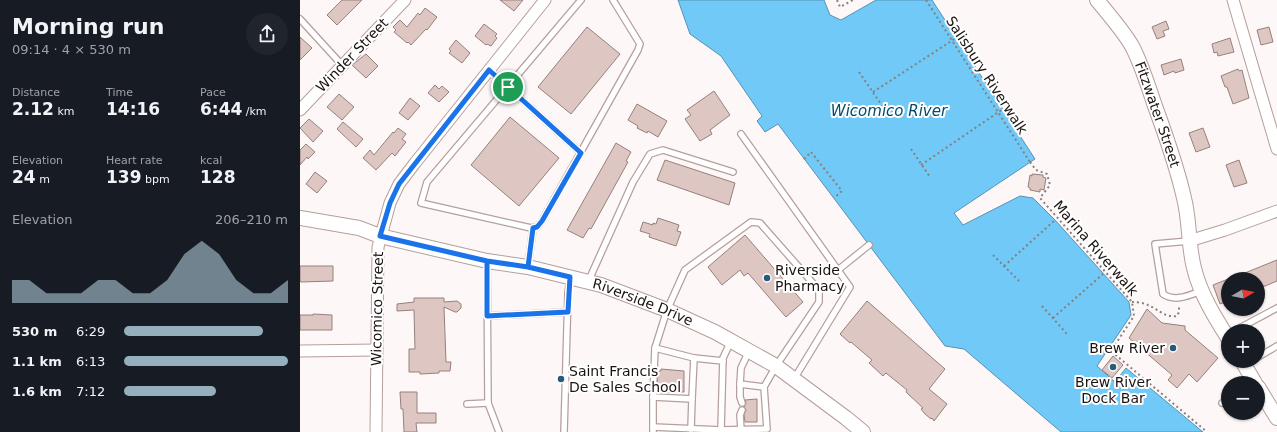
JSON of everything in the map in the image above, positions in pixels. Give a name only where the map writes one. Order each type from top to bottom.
[{"type":"street","name":"Winder Street","points":[[300,110],[405,0]]},
{"type":"street","name":"Wicomico Street","points":[[376,432],[378,247],[390,203],[399,184],[545,0]]},
{"type":"street","name":"Fitzwater Street","points":[[1097,0],[1132,46],[1143,71],[1171,150],[1185,199],[1189,241],[1194,268],[1212,313],[1221,325]]},
{"type":"street","points":[[1233,0],[1277,149]]},
{"type":"street","points":[[1189,241],[1225,230],[1277,211]]},
{"type":"street","name":"Riverside Drive","points":[[300,218],[359,228],[380,236],[487,261],[528,267],[570,277],[601,285],[667,310],[731,340],[776,366],[846,418],[862,432]]},
{"type":"street","points":[[300,351],[377,350]]},
{"type":"street","points":[[1265,399],[1277,418]]},
{"type":"lane","points":[[581,0],[427,182],[421,203],[531,228],[537,227],[542,221],[581,153],[638,50],[640,44],[614,0]]},
{"type":"lane","points":[[300,20],[342,65]]},
{"type":"lane","points":[[489,70],[581,153]]},
{"type":"lane","points":[[741,134],[850,287],[794,379]]},
{"type":"lane","points":[[588,282],[633,182],[650,154],[663,150],[733,172]]},
{"type":"lane","points":[[751,222],[760,223],[819,290],[819,302],[776,366],[764,387],[767,429],[653,430],[655,348],[667,310],[685,270],[751,222]]},
{"type":"lane","points":[[528,267],[533,228]]},
{"type":"lane","points":[[1189,241],[1155,244],[1162,294],[1168,298],[1178,298],[1186,297],[1202,291]]},
{"type":"lane","points":[[838,270],[869,245]]},
{"type":"lane","points":[[487,261],[488,403],[499,432]]},
{"type":"lane","points":[[564,432],[570,277]]},
{"type":"lane","points":[[1249,324],[1277,308]]},
{"type":"lane","points":[[487,316],[568,312]]},
{"type":"lane","points":[[721,430],[723,358],[731,340]]},
{"type":"lane","points":[[1265,353],[1277,346]]},
{"type":"lane","points":[[655,348],[694,358],[723,361]]},
{"type":"lane","points":[[740,401],[741,368],[749,351]]},
{"type":"lane","points":[[691,429],[694,358]]},
{"type":"lane","points":[[740,384],[764,387]]},
{"type":"lane","points":[[653,397],[692,399]]},
{"type":"lane","points":[[468,404],[488,403]]},
{"type":"lane","points":[[740,412],[741,430]]},
{"type":"path","points":[[838,0],[840,7],[853,0]]},
{"type":"path","name":"Salisbury Riverwalk","points":[[926,0],[1030,162]]},
{"type":"path","points":[[873,92],[956,38]]},
{"type":"path","points":[[859,72],[885,110]]},
{"type":"path","points":[[921,165],[1003,109]]},
{"type":"path","points":[[911,149],[930,177]]},
{"type":"path","points":[[804,158],[811,152],[842,191],[834,198]]},
{"type":"path","name":"Marina Riverwalk","points":[[1030,162],[1036,170],[1047,174],[1050,185],[1040,198],[1132,302],[1134,316],[1111,351],[1207,432]]},
{"type":"path","points":[[1004,266],[1055,220]]},
{"type":"path","points":[[993,255],[1019,281]]},
{"type":"path","points":[[1053,318],[1102,274]]},
{"type":"path","points":[[1132,302],[1148,304],[1157,311],[1173,317],[1177,316],[1179,312],[1178,298]]},
{"type":"path","points":[[1042,306],[1067,334]]},
{"type":"water","name":"Wicomico River","points":[[678,0],[824,0],[830,15],[841,20],[876,0],[932,0],[1035,159],[954,213],[963,225],[1020,196],[1033,198],[1055,220],[1129,302],[1131,315],[1097,366],[1115,382],[1126,368],[1203,432],[1061,432],[964,349],[945,346],[778,124],[765,132],[757,121],[762,116],[721,56],[690,34]]},
{"type":"building","points":[[342,0],[362,0],[337,25],[327,15]]},
{"type":"building","points":[[500,0],[523,0],[514,11]]},
{"type":"building","points":[[425,8],[437,17],[427,30],[426,29],[411,45],[394,32],[396,30],[393,27],[400,20],[407,27],[418,13],[420,15]]},
{"type":"building","points":[[1166,21],[1169,29],[1163,31],[1165,36],[1157,39],[1152,27]]},
{"type":"building","points":[[484,24],[497,34],[495,36],[497,38],[491,46],[486,45],[475,36]]},
{"type":"building","points":[[587,27],[620,54],[571,114],[538,87]]},
{"type":"building","points":[[1269,27],[1273,42],[1261,45],[1257,30]]},
{"type":"building","points":[[300,37],[312,48],[300,60]]},
{"type":"building","points":[[1230,38],[1234,52],[1218,56],[1217,52],[1214,53],[1212,44]]},
{"type":"building","points":[[456,40],[470,53],[462,63],[449,53],[451,51],[449,49]]},
{"type":"building","points":[[366,54],[378,66],[366,78],[352,65]]},
{"type":"building","points":[[1181,59],[1184,70],[1175,73],[1174,71],[1164,75],[1161,65]]},
{"type":"building","points":[[1238,69],[1239,71],[1242,70],[1249,98],[1233,104],[1221,76]]},
{"type":"building","points":[[435,85],[439,89],[442,86],[449,92],[439,102],[428,93]]},
{"type":"building","points":[[714,91],[730,115],[710,130],[712,134],[700,141],[685,119],[691,115],[687,110]]},
{"type":"building","points":[[339,94],[354,107],[342,120],[327,107]]},
{"type":"building","points":[[410,98],[420,106],[408,120],[399,113]]},
{"type":"building","points":[[637,104],[667,121],[658,137],[648,131],[647,133],[637,128],[638,126],[628,120]]},
{"type":"building","points":[[510,117],[559,158],[519,206],[471,165]]},
{"type":"building","points":[[309,119],[323,131],[313,142],[300,128]]},
{"type":"building","points":[[343,122],[363,139],[356,147],[337,129]]},
{"type":"building","points":[[398,128],[406,134],[402,139],[406,142],[395,156],[392,153],[376,170],[363,158],[370,150],[374,155]]},
{"type":"building","points":[[1203,128],[1210,147],[1196,152],[1189,133]]},
{"type":"building","points":[[616,143],[631,152],[626,161],[628,162],[591,229],[589,228],[583,238],[567,230]]},
{"type":"building","points":[[306,144],[315,152],[308,159],[307,157],[300,165],[300,150]]},
{"type":"building","points":[[665,160],[735,183],[729,205],[657,180]]},
{"type":"building","points":[[1239,160],[1247,183],[1234,187],[1226,165]]},
{"type":"building","points":[[315,172],[327,181],[317,193],[306,184]]},
{"type":"building","points":[[1032,174],[1043,175],[1043,177],[1046,178],[1044,190],[1040,189],[1040,192],[1030,190],[1028,187],[1030,175],[1032,176]]},
{"type":"building","points":[[658,218],[679,225],[677,231],[681,232],[676,246],[649,237],[650,234],[640,231],[643,222],[653,225],[653,223],[656,224]]},
{"type":"building","name":"Riverside Pharmacy","points":[[745,235],[803,302],[786,317],[748,273],[744,276],[740,270],[722,285],[708,267]]},
{"type":"building","points":[[1277,260],[1277,281],[1265,286],[1265,272],[1247,272]]},
{"type":"building","points":[[300,266],[333,266],[333,281],[301,282]]},
{"type":"building","points":[[1221,282],[1221,304],[1220,304],[1213,285]]},
{"type":"building","points":[[414,298],[444,298],[444,302],[457,301],[461,304],[461,308],[457,312],[444,307],[446,362],[451,362],[450,371],[420,374],[420,372],[409,372],[409,349],[415,349],[414,310],[397,311],[397,304],[414,302]]},
{"type":"building","points":[[867,301],[945,369],[929,389],[947,404],[934,421],[925,414],[921,409],[923,408],[906,392],[907,390],[886,373],[883,376],[869,363],[872,360],[840,334]]},
{"type":"building","name":"Brew River","points":[[1147,309],[1162,323],[1185,326],[1185,330],[1218,358],[1197,382],[1189,374],[1177,388],[1168,380],[1172,375],[1129,338]]},
{"type":"building","points":[[300,315],[332,315],[332,330],[300,330]]},
{"type":"building","name":"Brew River Dock Bar","points":[[1113,356],[1123,365],[1112,378],[1102,370]]},
{"type":"building","points":[[661,369],[684,371],[684,392],[657,392],[658,371],[661,371]]},
{"type":"building","points":[[400,392],[417,392],[417,413],[436,413],[436,423],[416,423],[417,432],[404,432],[403,409],[401,409]]},
{"type":"building","points":[[757,399],[757,422],[745,422],[745,400]]},
{"type":"place","name":"Riverside Pharmacy","points":[[767,278]]},
{"type":"place","name":"Brew River","points":[[1173,348]]},
{"type":"place","name":"Brew River Dock Bar","points":[[1113,367]]},
{"type":"place","name":"Saint Francis De Sales School","points":[[561,379]]},
{"type":"route","points":[[508,87],[489,70],[399,184],[390,203],[380,236],[487,261],[528,267],[570,277],[568,312],[487,316],[487,261],[528,267],[533,228],[537,227],[542,221],[581,153],[508,87]]}]
